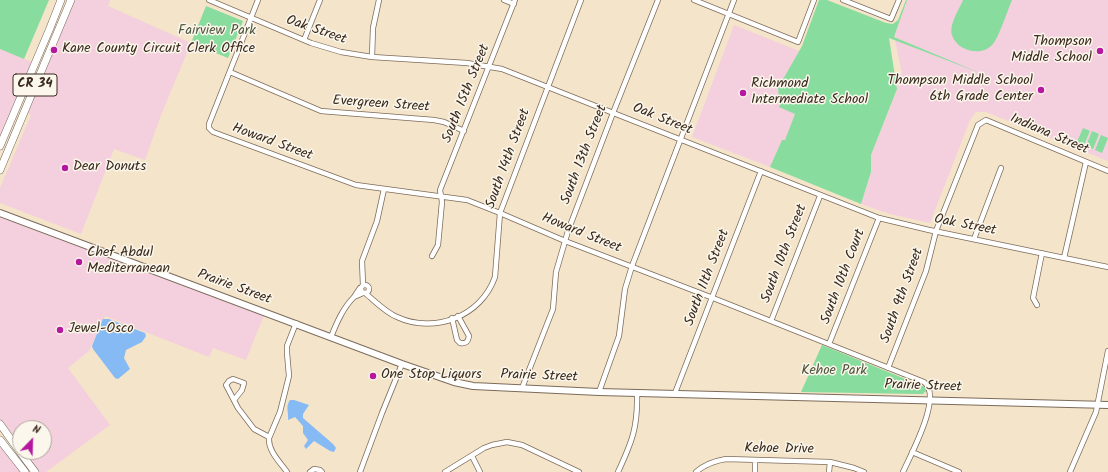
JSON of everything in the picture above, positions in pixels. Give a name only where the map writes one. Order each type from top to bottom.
[{"type":"main road","name":"CR 34","points":[[0,146],[61,0]]},
{"type":"main road","name":"CR 34","points":[[0,170],[71,0]]},
{"type":"main road","points":[[0,424],[12,441]]},
{"type":"main road","points":[[0,440],[24,472]]},
{"type":"main road","points":[[26,460],[35,472]]},
{"type":"street","name":"Oak Street","points":[[209,0],[304,40],[341,52],[372,57],[454,62],[490,66],[510,72],[761,171],[820,196],[879,218],[1108,267]]},
{"type":"street","points":[[230,72],[258,0]]},
{"type":"street","points":[[304,40],[320,0]]},
{"type":"street","points":[[372,57],[373,28],[379,0]]},
{"type":"street","points":[[504,0],[515,2]]},
{"type":"street","name":"South 14th Street","points":[[364,293],[394,316],[410,322],[428,324],[467,313],[485,297],[492,285],[496,269],[500,213],[581,0]]},
{"type":"street","name":"South 13th Street","points":[[522,388],[554,309],[556,272],[565,241],[613,113],[658,0]]},
{"type":"street","points":[[694,0],[798,41],[814,0]]},
{"type":"street","points":[[599,392],[619,336],[625,289],[632,266],[734,0]]},
{"type":"street","points":[[843,0],[891,20],[899,0]]},
{"type":"street","name":"South 15th Street","points":[[432,256],[438,245],[441,196],[440,190],[515,2]]},
{"type":"street","name":"Howard Street","points":[[230,72],[209,124],[210,129],[216,134],[356,185],[467,200],[565,241],[632,266],[924,382],[928,385],[930,400]]},
{"type":"street","name":"Evergreen Street","points":[[230,72],[321,111],[434,120],[444,122],[464,131]]},
{"type":"street","name":"Indiana Street","points":[[982,122],[986,120],[1108,171]]},
{"type":"street","name":"South 9th Street","points":[[888,368],[926,271],[936,231],[978,125],[982,122]]},
{"type":"street","points":[[1064,258],[1086,162]]},
{"type":"street","points":[[974,238],[1001,168]]},
{"type":"street","name":"South 11th Street","points":[[675,393],[761,171]]},
{"type":"street","points":[[365,287],[362,273],[362,261],[377,221],[384,189]]},
{"type":"street","name":"South 10th Street","points":[[771,321],[820,196]]},
{"type":"street","name":"Prairie Street","points":[[0,213],[402,364],[466,385],[599,392],[1108,405]]},
{"type":"street","name":"South 10th Court","points":[[829,344],[879,218]]},
{"type":"street","points":[[1037,305],[1033,298],[1042,253]]},
{"type":"street","points":[[354,296],[364,293],[361,291],[365,287]]},
{"type":"street","points":[[331,337],[342,311],[354,296],[365,287]]},
{"type":"street","name":"South 14th Street","points":[[365,287],[374,300]]},
{"type":"street","points":[[452,318],[457,340],[464,344],[467,342],[469,336],[458,316]]},
{"type":"street","points":[[287,472],[272,450],[269,437],[280,412],[289,376],[287,346],[296,324]]},
{"type":"street","points":[[1070,472],[1096,412],[1108,351]]},
{"type":"street","points":[[360,472],[402,364]]},
{"type":"street","points":[[234,400],[242,390],[244,383],[232,379],[226,385],[238,408],[254,429],[269,437]]},
{"type":"street","points":[[618,472],[629,450],[634,433],[637,413],[637,393]]},
{"type":"street","points":[[904,472],[928,414],[930,400]]},
{"type":"street","points":[[445,472],[492,445],[500,443],[515,443],[570,470],[579,472]]},
{"type":"street","points":[[912,452],[959,472]]},
{"type":"street","points":[[472,456],[480,472]]},
{"type":"street","points":[[755,460],[755,472]]},
{"type":"street","name":"Kehoe Drive","points":[[696,472],[707,464],[716,461],[755,460],[830,462],[864,472]]},
{"type":"street","points":[[829,472],[830,462]]},
{"type":"street","points":[[310,472],[314,469],[322,472]]},
{"type":"shaded area","points":[[73,0],[110,0],[108,6],[191,43],[161,115],[145,160],[114,149],[81,234],[0,203],[0,188],[31,115],[27,113]]},
{"type":"shaded area","name":"Thompson Middle School 6th Grade Center","points":[[907,0],[1108,0],[1108,161],[986,112],[976,112],[970,120],[930,223],[890,214],[861,204],[871,172],[871,155],[897,90],[895,75],[902,74],[895,40],[955,63],[894,37]]},
{"type":"shaded area","name":"Richmond Intermediate School","points":[[734,25],[799,51],[778,88],[782,100],[795,114],[785,141],[782,140],[770,167],[692,137]]},
{"type":"shaded area","points":[[0,49],[34,63],[0,143]]},
{"type":"shaded area","points":[[0,217],[265,313],[246,360],[213,348],[209,357],[105,316],[89,351],[68,368],[110,425],[46,472],[37,472],[28,460],[52,460],[52,420],[12,420],[12,438],[0,421]]},
{"type":"shaded area","points":[[0,443],[22,472],[0,472]]},
{"type":"green space","points":[[0,0],[49,0],[24,59],[0,49]]},
{"type":"green space","points":[[819,0],[827,0],[886,23],[893,24],[898,20],[907,0],[894,37],[980,73],[889,38],[897,89],[871,155],[871,172],[861,204],[770,167],[782,140],[785,140],[795,114],[779,107],[782,100],[779,98],[778,88],[802,46]]},
{"type":"green space","points":[[963,0],[1012,0],[997,37],[992,45],[987,49],[976,51],[964,48],[955,41],[952,35],[952,26]]},
{"type":"green space","name":"Fairview Park","points":[[206,6],[243,21],[228,58],[191,43]]},
{"type":"green space","points":[[1083,128],[1090,131],[1084,145],[1077,142]]},
{"type":"green space","points":[[1092,131],[1099,134],[1093,149],[1086,146]]},
{"type":"green space","points":[[1101,135],[1108,138],[1102,153],[1095,150]]},
{"type":"green space","name":"Kehoe Park","points":[[822,345],[925,387],[926,391],[923,394],[801,392]]},
{"type":"water","points":[[103,319],[109,319],[145,333],[146,336],[142,342],[126,350],[124,358],[130,369],[118,379],[115,378],[92,346]]},
{"type":"water","points":[[290,400],[309,405],[303,414],[303,418],[333,444],[336,448],[334,452],[314,441],[306,449],[304,446],[308,440],[303,433],[303,426],[295,417],[288,420],[287,407]]},
{"type":"place","name":"Kane County Circuit Clerk Office","points":[[54,50]]},
{"type":"place","name":"Thompson Middle School","points":[[1100,51]]},
{"type":"place","name":"Thompson Middle School 6th Grade Center","points":[[1041,90]]},
{"type":"place","name":"Richmond Intermediate School","points":[[743,93]]},
{"type":"place","name":"Dear Donuts","points":[[65,168]]},
{"type":"place","name":"Chef Abdul Mediterranean","points":[[79,262]]},
{"type":"place","name":"Jewel-Osco","points":[[60,330]]},
{"type":"place","name":"One Stop Liquors","points":[[373,376]]}]
